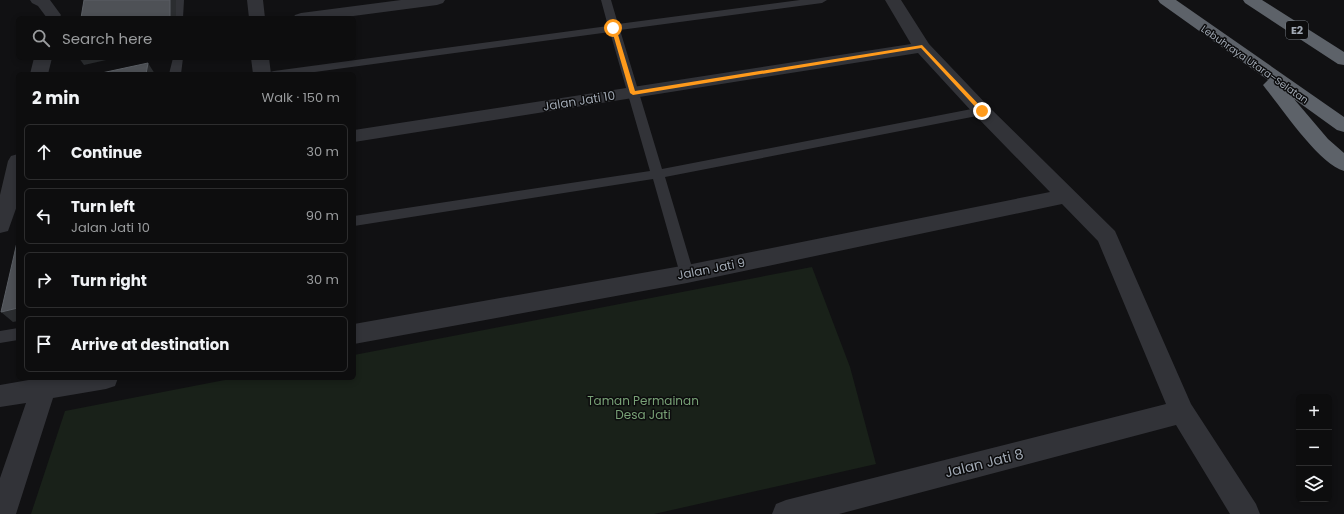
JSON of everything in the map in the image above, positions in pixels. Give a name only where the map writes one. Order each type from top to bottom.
[{"type":"highway","name":"Lebuhraya Utara–Selatan","points":[[1166,0],[1344,126]]},
{"type":"highway","name":"E2","points":[[1251,0],[1344,60]]},
{"type":"highway","points":[[1253,63],[1321,144],[1344,164]]},
{"type":"street","points":[[38,0],[53,11]]},
{"type":"street","points":[[255,0],[257,16]]},
{"type":"street","points":[[317,16],[437,0]]},
{"type":"street","points":[[893,0],[922,47],[982,111],[1107,237],[1182,412],[1246,514]]},
{"type":"street","name":"Jalan Jati 10","points":[[356,136],[922,47]]},
{"type":"street","points":[[40,72],[42,60]]},
{"type":"street","points":[[260,60],[262,72]]},
{"type":"street","points":[[0,225],[10,196],[16,170]]},
{"type":"street","name":"Jalan Jati 9","points":[[356,334],[687,274],[1067,196]]},
{"type":"street","points":[[0,396],[95,380]]},
{"type":"street","points":[[2,514],[43,389]]},
{"type":"street","name":"Jalan Jati 8","points":[[786,514],[1182,412]]},
{"type":"lane","points":[[178,16],[179,0]]},
{"type":"lane","points":[[606,0],[613,28],[687,274]]},
{"type":"lane","points":[[289,72],[822,0]]},
{"type":"lane","points":[[175,72],[178,60]]},
{"type":"lane","points":[[356,222],[657,174],[982,111]]},
{"type":"lane","points":[[0,337],[16,334]]},
{"type":"green space","name":"Taman Permainan Desa Jati","points":[[812,267],[850,367],[876,464],[654,514],[31,514],[65,411],[225,380],[356,380],[356,355]]},
{"type":"building","points":[[84,0],[170,0],[170,16],[81,16]]},
{"type":"building","points":[[148,63],[146,72],[106,72]]},
{"type":"building","points":[[16,247],[16,308],[1,312]]},
{"type":"route","points":[[613,28],[633,93],[922,47],[982,111]]}]
